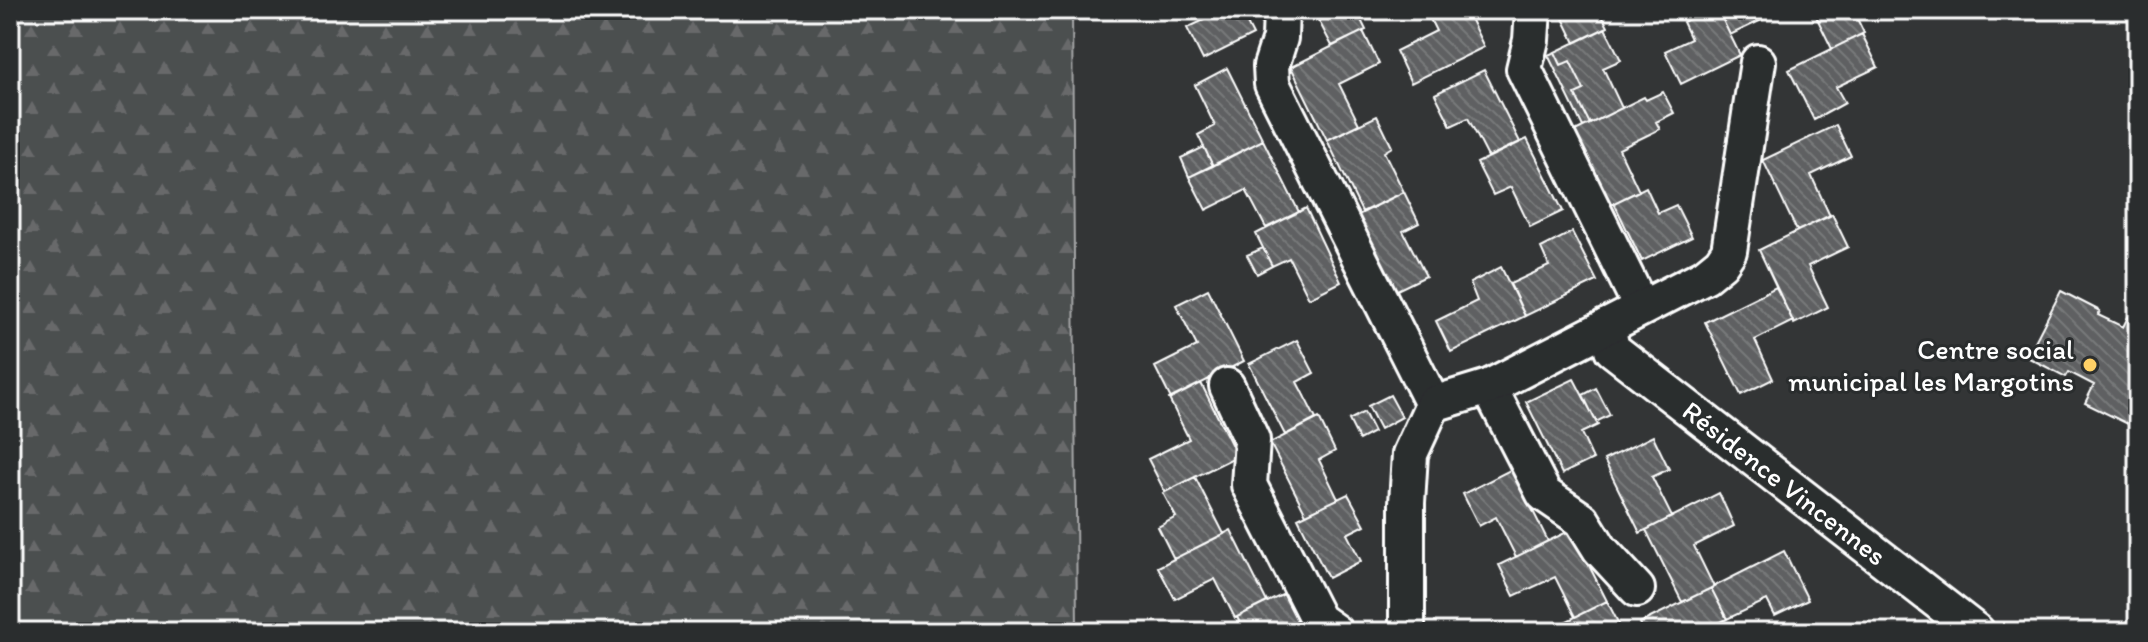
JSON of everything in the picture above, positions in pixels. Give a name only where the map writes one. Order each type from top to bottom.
[{"type":"street","points":[[1281,10],[1280,38],[1271,66],[1272,84],[1433,404]]},
{"type":"street","points":[[1533,10],[1531,40],[1524,69],[1641,307]]},
{"type":"street","points":[[1407,632],[1410,454],[1433,404],[1489,387],[1705,276],[1721,263],[1729,251],[1758,62]]},
{"type":"street","name":"Résidence Vincennes","points":[[1607,326],[1612,349],[1977,632]]},
{"type":"street","points":[[1227,386],[1252,440],[1249,485],[1318,620],[1335,632]]},
{"type":"street","points":[[1489,387],[1544,494],[1582,520],[1600,549],[1637,589]]},
{"type":"green space","points":[[10,10],[1072,10],[1077,632],[10,632]]},
{"type":"building","points":[[1199,10],[1240,10],[1253,35],[1203,60],[1187,28],[1204,20]]},
{"type":"building","points":[[1313,10],[1356,10],[1366,30],[1332,46]]},
{"type":"building","points":[[1432,10],[1466,10],[1484,47],[1411,83],[1396,51],[1436,31],[1427,13]]},
{"type":"building","points":[[1559,10],[1599,10],[1608,27],[1575,43]]},
{"type":"building","points":[[1706,10],[1718,10],[1740,55],[1681,84],[1665,51],[1691,39],[1683,22]]},
{"type":"building","points":[[1718,10],[1783,10],[1730,35]]},
{"type":"building","points":[[1813,10],[1853,10],[1864,33],[1832,49]]},
{"type":"building","points":[[1605,28],[1621,60],[1603,68],[1622,108],[1590,124],[1575,94],[1584,90],[1570,61],[1561,65],[1555,52]]},
{"type":"building","points":[[1363,31],[1379,64],[1339,84],[1359,124],[1327,140],[1291,67]]},
{"type":"building","points":[[1862,34],[1878,67],[1836,87],[1845,103],[1814,120],[1789,70]]},
{"type":"building","points":[[1555,52],[1561,65],[1570,61],[1584,90],[1575,94],[1590,124],[1583,127],[1548,55]]},
{"type":"building","points":[[1227,68],[1263,140],[1213,166],[1198,135],[1215,126],[1195,85]]},
{"type":"building","points":[[1484,70],[1520,142],[1488,157],[1468,118],[1451,126],[1435,94]]},
{"type":"building","points":[[1663,92],[1674,113],[1656,122],[1660,129],[1619,149],[1639,191],[1608,206],[1571,133],[1644,97],[1646,100]]},
{"type":"building","points":[[1377,116],[1392,147],[1384,152],[1404,192],[1362,212],[1327,140]]},
{"type":"building","points":[[1836,125],[1851,156],[1811,175],[1830,216],[1797,231],[1763,160]]},
{"type":"building","points":[[1527,139],[1563,211],[1530,227],[1511,187],[1493,195],[1477,163]]},
{"type":"building","points":[[1263,140],[1299,212],[1266,228],[1246,190],[1206,210],[1189,177]]},
{"type":"building","points":[[1204,147],[1213,166],[1189,177],[1181,158]]},
{"type":"building","points":[[1646,187],[1658,213],[1676,205],[1692,237],[1642,261],[1614,203]]},
{"type":"building","points":[[1404,192],[1419,223],[1403,231],[1426,276],[1393,292],[1356,216]]},
{"type":"building","points":[[1306,208],[1341,282],[1309,298],[1289,258],[1272,266],[1256,234]]},
{"type":"building","points":[[1832,214],[1848,247],[1808,266],[1828,307],[1794,324],[1759,250]]},
{"type":"building","points":[[1572,232],[1597,281],[1525,316],[1510,284],[1549,266],[1541,248]]},
{"type":"building","points":[[1263,248],[1272,266],[1257,274],[1247,255]]},
{"type":"building","points":[[1501,267],[1525,316],[1451,352],[1436,321],[1477,301],[1470,283]]},
{"type":"building","points":[[1776,287],[1793,321],[1755,340],[1773,379],[1741,395],[1705,322]]},
{"type":"building","points":[[1208,289],[1244,361],[1171,399],[1155,367],[1197,346],[1176,305]]},
{"type":"building","name":"Centre social municipal les Margotins","points":[[2061,291],[2123,327],[2128,317],[2138,322],[2138,429],[2085,403],[2094,385],[2069,372],[2066,377],[2027,357]]},
{"type":"building","points":[[1297,340],[1314,373],[1297,382],[1316,419],[1285,435],[1249,364]]},
{"type":"building","points":[[1574,379],[1598,425],[1581,433],[1593,459],[1562,474],[1526,402]]},
{"type":"building","points":[[1201,383],[1237,456],[1165,492],[1148,459],[1189,439],[1169,399]]},
{"type":"building","points":[[1596,388],[1610,415],[1596,422],[1583,395]]},
{"type":"building","points":[[1390,395],[1402,417],[1380,429],[1368,406]]},
{"type":"building","points":[[1364,412],[1374,432],[1359,440],[1349,420]]},
{"type":"building","points":[[1319,418],[1335,451],[1319,460],[1338,499],[1306,514],[1270,443]]},
{"type":"building","points":[[1653,436],[1669,469],[1652,477],[1672,517],[1640,533],[1604,460]]},
{"type":"building","points":[[1512,469],[1548,541],[1516,557],[1496,517],[1479,526],[1463,494]]},
{"type":"building","points":[[1195,477],[1224,534],[1174,559],[1158,527],[1176,517],[1163,493]]},
{"type":"building","points":[[1719,493],[1734,526],[1694,546],[1714,587],[1682,602],[1646,530]]},
{"type":"building","points":[[1348,494],[1365,525],[1347,534],[1361,561],[1328,578],[1298,518]]},
{"type":"building","points":[[1231,530],[1267,602],[1235,618],[1215,579],[1175,599],[1158,567]]},
{"type":"building","points":[[1571,530],[1607,601],[1575,617],[1555,577],[1514,596],[1499,565]]},
{"type":"building","points":[[1784,551],[1808,600],[1775,616],[1767,600],[1727,619],[1711,588]]},
{"type":"building","points":[[1711,588],[1727,619],[1701,632],[1644,632],[1640,623]]},
{"type":"building","points":[[1286,593],[1306,632],[1244,632],[1237,617]]},
{"type":"building","points":[[1607,601],[1623,632],[1561,632],[1557,626]]},
{"type":"place","name":"Centre social municipal les Margotins","points":[[2090,365]]}]
